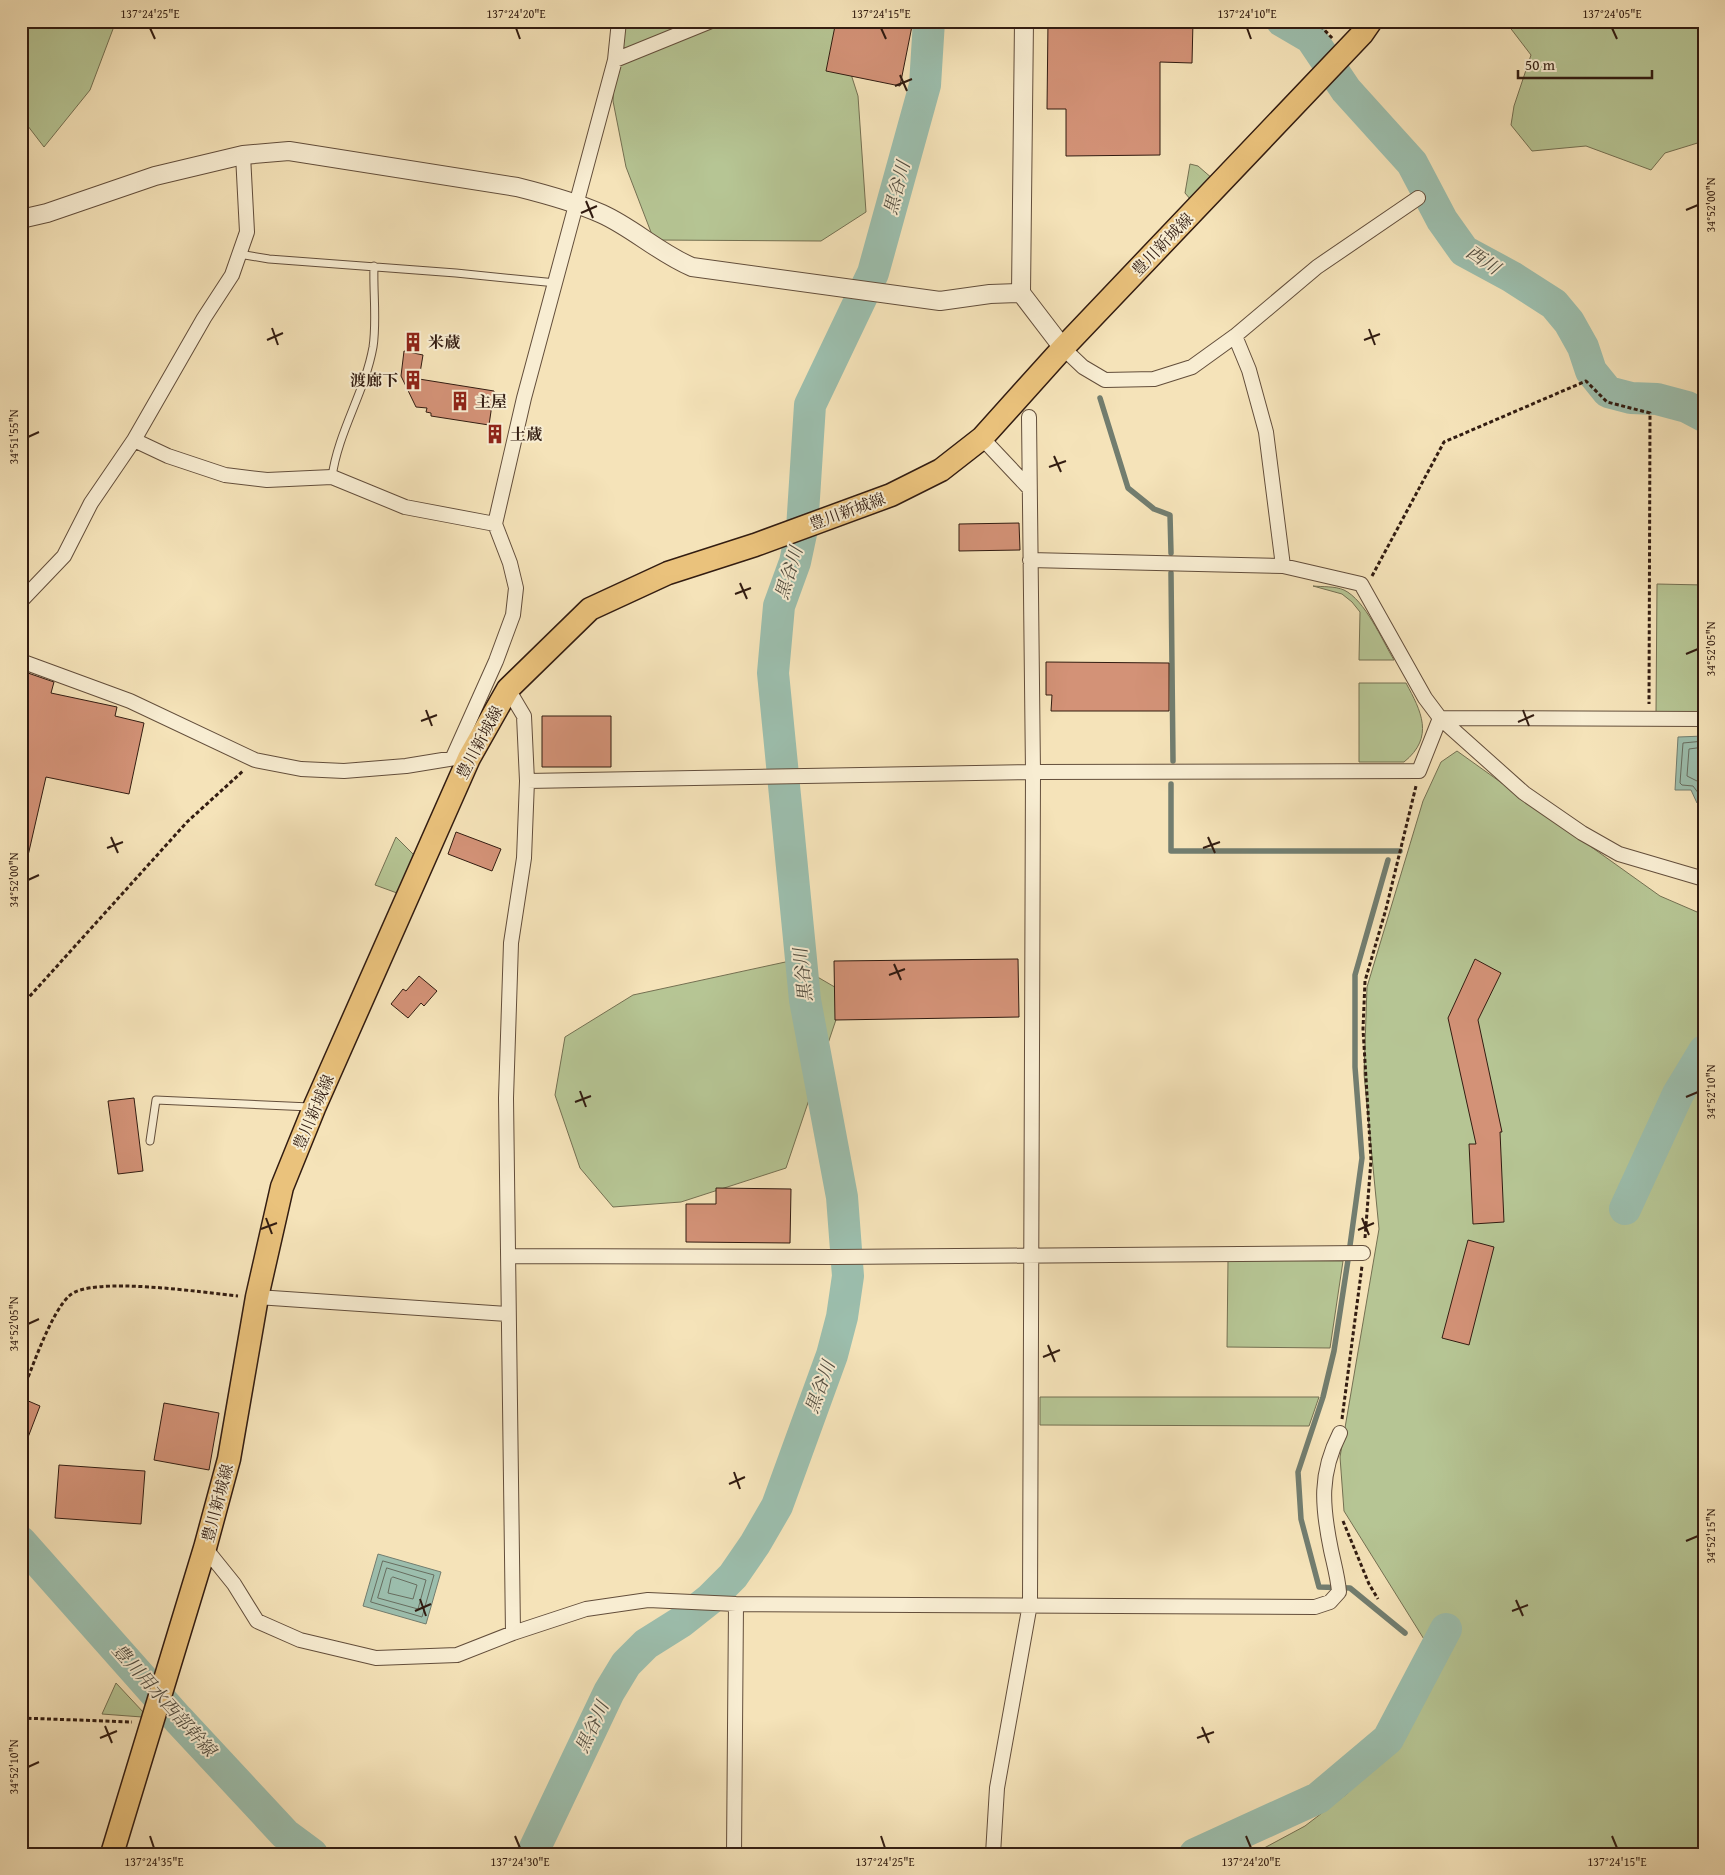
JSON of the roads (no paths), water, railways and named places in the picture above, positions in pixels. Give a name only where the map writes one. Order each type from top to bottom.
[{"type":"main road","name":"豊川新城線","points":[[112,1854],[229,1459],[257,1297],[282,1187],[461,758],[508,689],[590,609],[668,573],[774,538],[891,495],[941,470],[982,438],[1063,348],[1351,46],[1372,21]]},
{"type":"street","points":[[21,661],[130,701],[255,760],[301,769],[344,771],[406,766],[461,758],[513,615],[516,588],[510,563],[495,524],[524,398],[578,205],[589,152],[615,60],[619,21]]},
{"type":"street","points":[[615,60],[698,29],[711,21]]},
{"type":"street","points":[[1024,21],[1021,293],[1063,348],[1083,367],[1106,380],[1154,379],[1192,366],[1235,336],[1318,267],[1418,198]]},
{"type":"street","points":[[21,219],[47,213],[155,176],[242,155],[290,151],[517,187],[603,214],[674,259],[692,267],[940,301],[990,294],[1021,293]]},
{"type":"street","points":[[21,601],[64,556],[91,503],[134,440],[204,318],[232,275],[247,232],[242,155]]},
{"type":"street","points":[[1235,336],[1249,370],[1266,432],[1283,566]]},
{"type":"street","points":[[993,1854],[997,1788],[1030,1604],[1033,772],[1029,417]]},
{"type":"street","points":[[982,438],[1029,488]]},
{"type":"street","points":[[134,440],[168,456],[225,475],[267,480],[332,477],[405,507],[495,524]]},
{"type":"street","points":[[1030,560],[1283,566],[1361,584],[1418,688],[1440,718],[1524,793],[1619,854],[1704,879]]},
{"type":"street","points":[[508,689],[524,716],[527,781],[524,858],[511,943],[506,1098],[509,1256],[507,1314],[513,1632]]},
{"type":"street","points":[[527,781],[1033,772],[1420,771],[1440,718]]},
{"type":"street","points":[[1440,718],[1704,720]]},
{"type":"street","points":[[509,1256],[835,1257],[1363,1252]]},
{"type":"street","points":[[257,1297],[507,1314]]},
{"type":"street","points":[[204,1548],[234,1584],[257,1621],[300,1640],[376,1658],[457,1655],[513,1632],[586,1609],[639,1602],[1314,1607],[1330,1602],[1339,1592],[1326,1527],[1323,1492],[1331,1451],[1340,1433]]},
{"type":"street","points":[[734,1854],[736,1604]]},
{"type":"lane","points":[[239,254],[269,259],[374,266],[556,283]]},
{"type":"lane","points":[[332,477],[334,459],[358,397],[373,347],[374,266]]},
{"type":"lane","points":[[150,1140],[156,1100],[314,1108]]},
{"type":"water","points":[[1704,736],[1704,798],[1697,803],[1691,790],[1675,790],[1678,737]]},
{"type":"water","points":[[378,1554],[441,1572],[426,1624],[363,1606]]},
{"type":"waterway","name":"黒谷川","points":[[532,1854],[609,1692],[626,1664],[646,1644],[681,1622],[710,1599],[733,1576],[755,1544],[777,1506],[832,1355],[842,1317],[848,1276],[842,1197],[805,1000],[773,673],[779,606],[795,562],[802,529],[810,405],[873,273],[925,85],[929,21]]},
{"type":"waterway","name":"西川","points":[[1282,21],[1311,38],[1346,90],[1412,163],[1442,220],[1464,251],[1512,277],[1554,304],[1569,322],[1583,347],[1591,371],[1608,392],[1631,398],[1657,399],[1687,407],[1704,416]]},
{"type":"waterway","points":[[1100,398],[1128,488],[1154,509],[1170,515],[1171,553]]},
{"type":"waterway","points":[[1171,573],[1173,761]]},
{"type":"waterway","points":[[1171,784],[1171,851],[1400,851]]},
{"type":"waterway","points":[[1388,860],[1355,975],[1355,1067],[1362,1158],[1348,1260],[1334,1351],[1323,1397],[1298,1472],[1301,1519],[1319,1587],[1350,1588],[1405,1633]]},
{"type":"waterway","name":"豊川用水西部幹線","points":[[1625,1209],[1678,1094],[1704,1051]]},
{"type":"waterway","name":"豊川用水西部幹線","points":[[21,1542],[178,1719],[285,1834],[312,1854]]},
{"type":"waterway","name":"豊川用水西部幹線","points":[[1195,1854],[1318,1798],[1388,1739],[1446,1629]]},
{"type":"place","name":"米蔵","points":[[413,342]]},
{"type":"place","name":"渡廊下","points":[[413,380]]},
{"type":"place","name":"主屋","points":[[460,401]]},
{"type":"place","name":"土蔵","points":[[495,434]]}]
